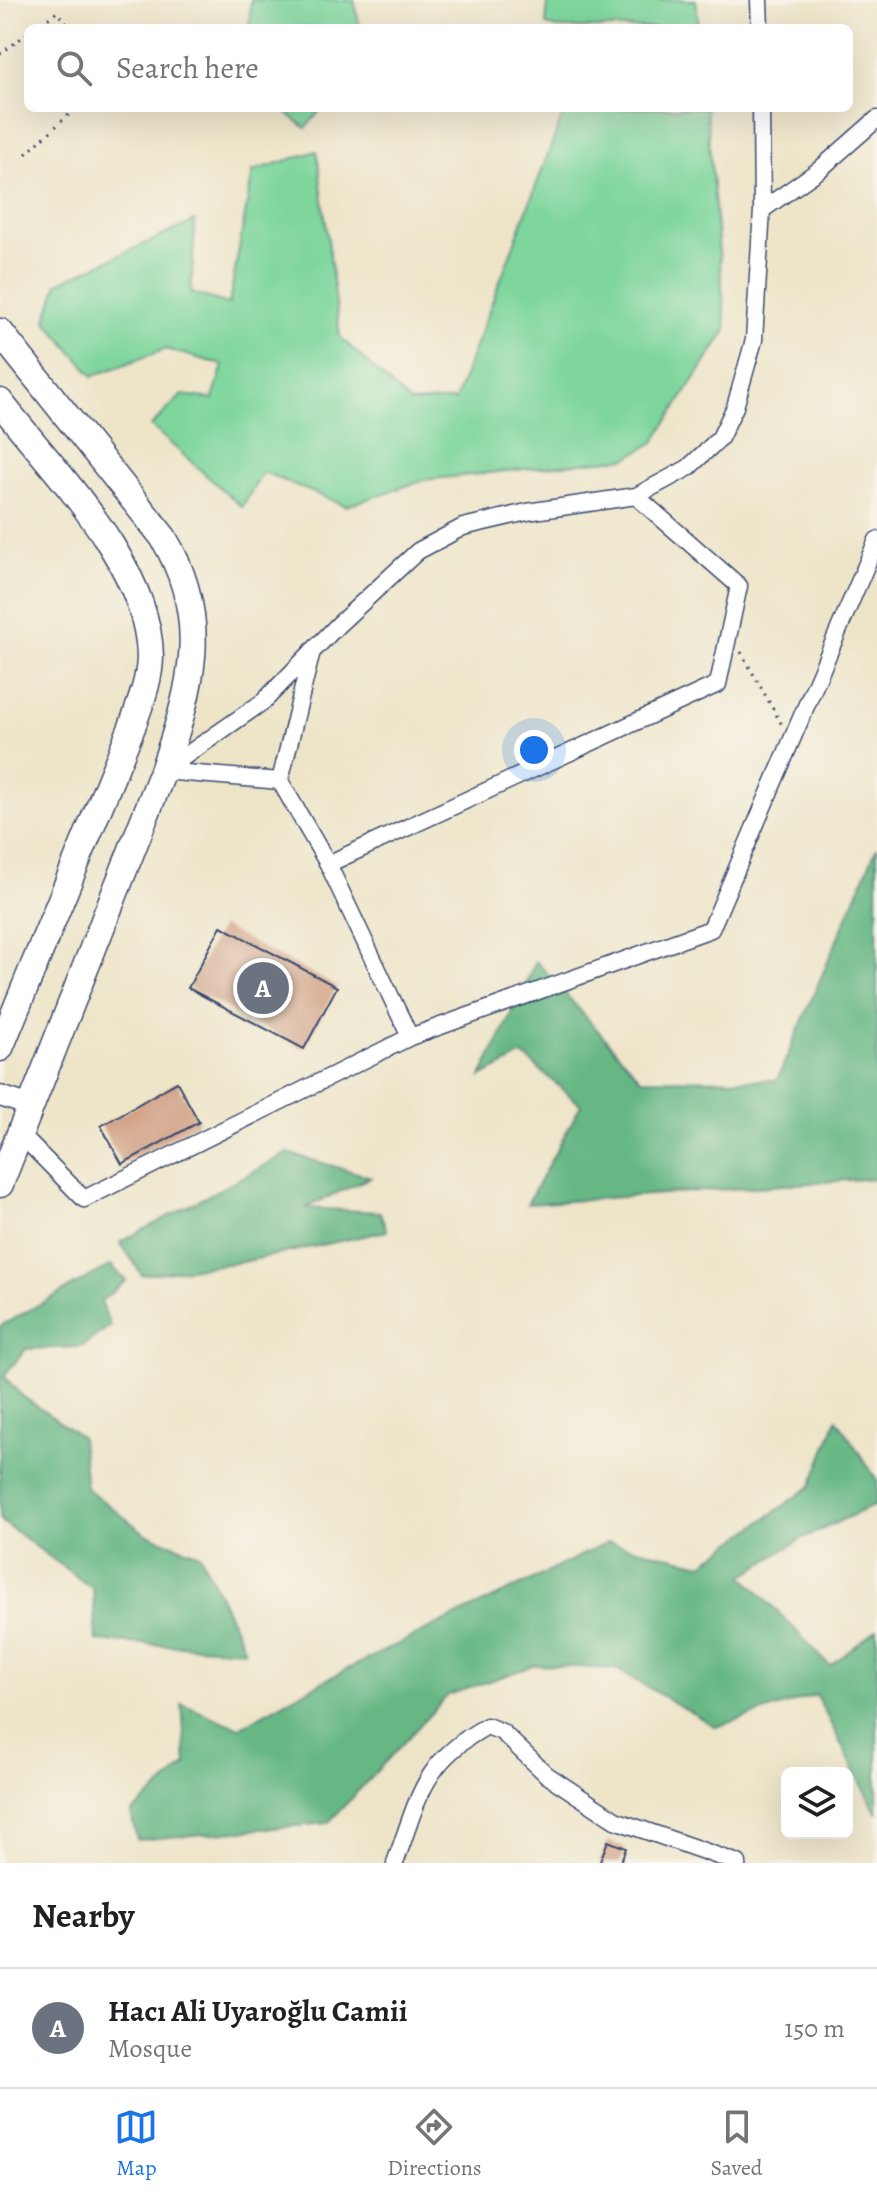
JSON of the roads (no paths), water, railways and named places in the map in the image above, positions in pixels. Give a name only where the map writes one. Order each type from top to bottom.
[{"type":"main road","points":[[0,332],[163,537],[178,562],[193,618],[194,646],[184,710],[163,771],[0,1184]]},
{"type":"main road","points":[[0,402],[119,554],[139,599],[150,658],[132,727],[0,1048]]},
{"type":"street","points":[[759,0],[760,24]]},
{"type":"street","points":[[163,771],[264,701],[418,551],[463,527],[527,512],[636,496],[688,468],[720,438],[735,407],[754,340],[762,210],[761,112]]},
{"type":"street","points":[[762,210],[819,170],[877,119]]},
{"type":"street","points":[[328,864],[718,684],[739,586],[636,496]]},
{"type":"street","points":[[20,1134],[84,1199],[410,1037],[711,929],[877,540]]},
{"type":"street","points":[[313,651],[280,781],[328,864],[410,1037]]},
{"type":"street","points":[[163,771],[280,781]]},
{"type":"street","points":[[0,1096],[31,1106]]},
{"type":"street","points":[[395,1863],[437,1761],[463,1739],[487,1726],[502,1732],[547,1775],[615,1820],[738,1863]]},
{"type":"place","name":"Hacı Ali Uyaroğlu Camii","points":[[263,988]]}]
